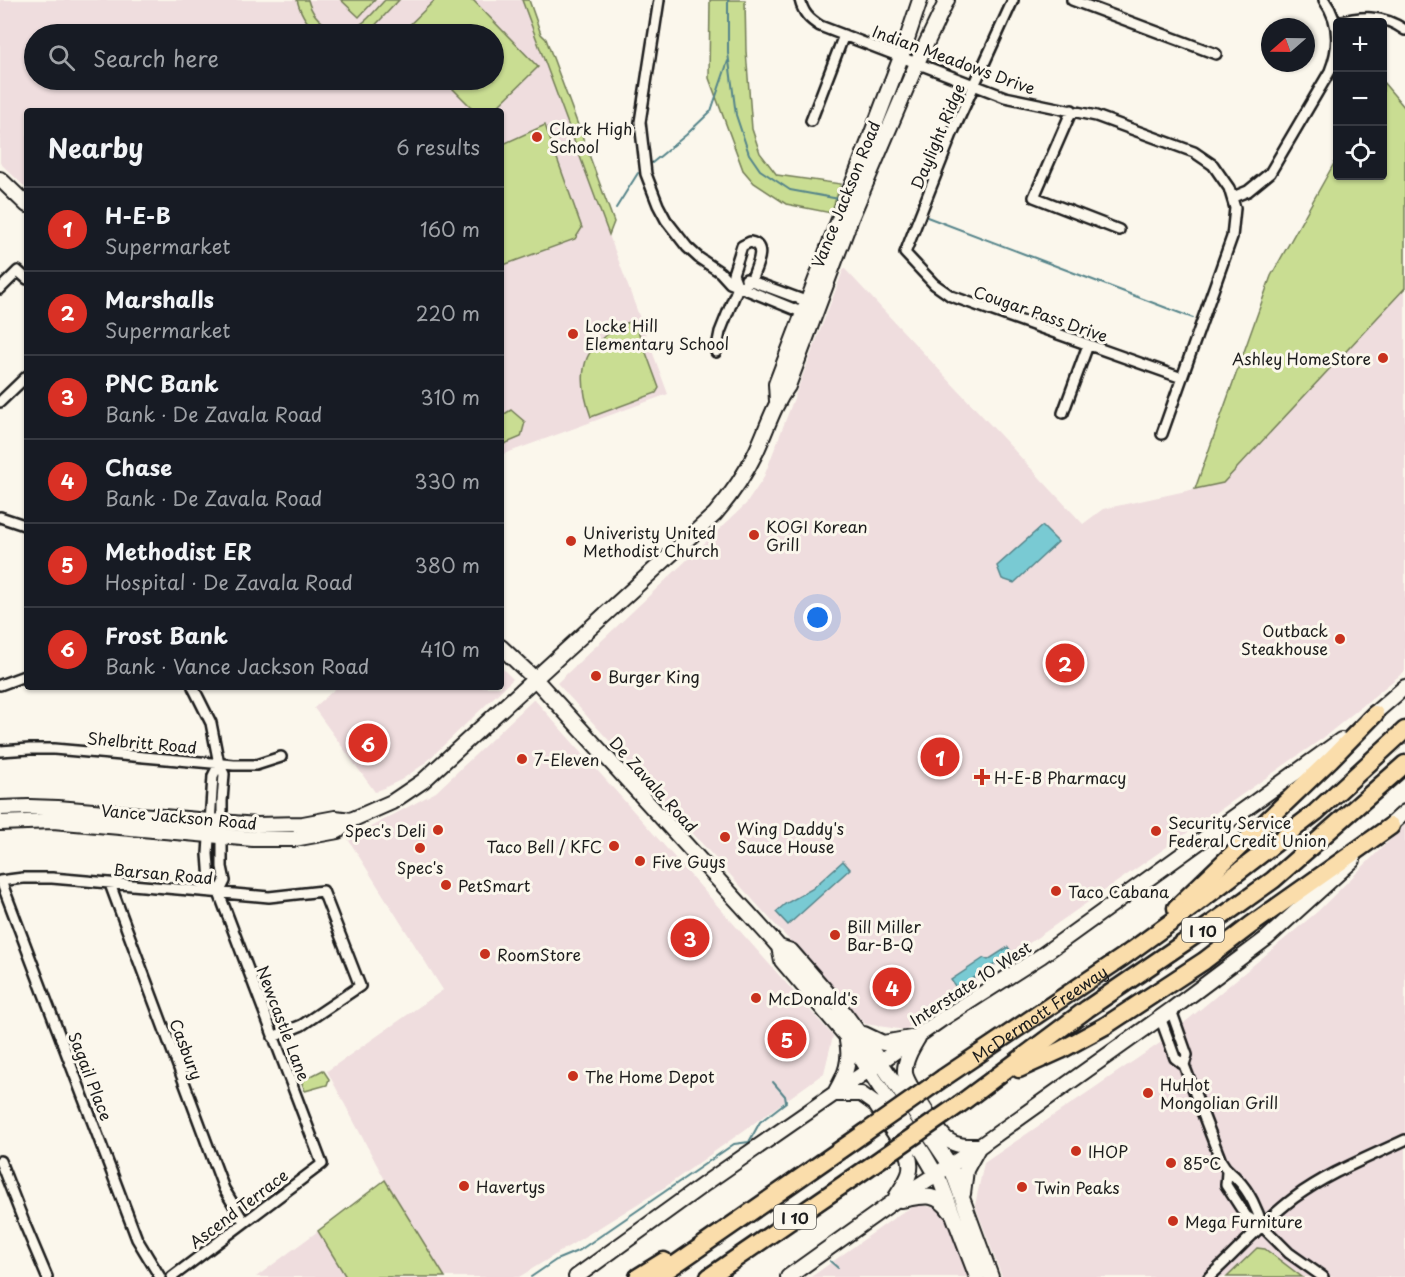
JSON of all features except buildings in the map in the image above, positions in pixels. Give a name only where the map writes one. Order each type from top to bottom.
[{"type":"highway","points":[[1123,957],[1188,897],[1375,714]]},
{"type":"highway","name":"McDermott Freeway","points":[[657,1277],[943,1078],[1123,957],[1195,905],[1317,812],[1405,730]]},
{"type":"highway","name":"McDermott Freeway","points":[[709,1277],[960,1104],[1087,1009],[1210,926],[1273,880],[1405,764]]},
{"type":"highway","points":[[990,1082],[1061,1050],[1105,1026],[1204,961],[1391,826]]},
{"type":"highway","points":[[638,1277],[705,1232],[808,1173]]},
{"type":"main road","name":"Vance Jackson Road","points":[[811,310],[920,0]]},
{"type":"main road","name":"Vance Jackson Road","points":[[0,808],[58,808],[216,829],[254,839],[294,839],[338,831],[351,820],[392,802],[423,781],[715,514],[733,492],[749,466],[777,401],[776,384],[811,310],[946,0]]},
{"type":"main road","points":[[0,179],[24,202]]},
{"type":"main road","name":"De Zavala Road","points":[[504,650],[535,679],[779,947],[783,961],[881,1063],[950,1165],[991,1277]]},
{"type":"main road","name":"Interstate 10 West","points":[[576,1277],[942,1019],[1041,956],[1253,806],[1375,714],[1405,687]]},
{"type":"main road","points":[[788,1277],[893,1202],[980,1146],[1267,938],[1405,813]]},
{"type":"main road","name":"Vance Jackson Road","points":[[0,823],[53,821],[216,829]]},
{"type":"main road","points":[[833,1095],[845,1073],[853,1034],[883,1043],[919,1036]]},
{"type":"main road","name":"De Zavala Road","points":[[853,1034],[868,1071],[936,1174],[957,1221],[977,1277]]},
{"type":"main road","points":[[919,1036],[906,1062],[905,1073],[909,1084],[946,1140],[964,1146],[980,1146]]},
{"type":"main road","points":[[833,1095],[861,1094],[875,1104],[908,1154],[912,1164],[910,1174],[893,1202]]},
{"type":"main road","points":[[963,1200],[966,1170],[980,1146]]},
{"type":"main road","points":[[893,1202],[923,1196],[934,1197],[944,1202],[957,1221]]},
{"type":"street","points":[[659,0],[640,122],[644,165],[650,189],[676,234],[699,258],[720,272],[730,283],[811,310]]},
{"type":"street","name":"Indian Meadows Drive","points":[[800,0],[809,19],[820,26],[1005,97],[1109,120],[1194,152],[1213,165],[1220,173],[1233,197],[1236,218],[1232,237],[1162,434]]},
{"type":"street","name":"Daylight Ridge","points":[[905,252],[952,134],[1013,0]]},
{"type":"street","points":[[1072,0],[1216,54]]},
{"type":"street","points":[[1324,0],[1333,19]]},
{"type":"street","points":[[1356,18],[1364,16],[1380,18]]},
{"type":"street","points":[[1387,20],[1405,30]]},
{"type":"street","points":[[811,121],[844,35]]},
{"type":"street","points":[[1233,197],[1258,185],[1278,163],[1333,63]]},
{"type":"street","points":[[1072,110],[1034,197],[1119,230]]},
{"type":"street","points":[[716,352],[720,332],[738,287],[733,274],[742,246],[750,242],[755,243],[759,246],[760,254],[751,281],[738,287]]},
{"type":"street","name":"Cougar Pass Drive","points":[[905,252],[934,284],[951,296],[1182,378]]},
{"type":"street","points":[[0,289],[18,271],[24,276]]},
{"type":"street","points":[[720,272],[751,281],[811,310]]},
{"type":"street","points":[[1063,413],[1088,345]]},
{"type":"street","points":[[0,402],[24,379]]},
{"type":"street","points":[[0,517],[24,525]]},
{"type":"street","points":[[0,685],[24,676]]},
{"type":"street","name":"Newcastle Lane","points":[[194,690],[211,723],[219,764],[224,774],[209,868],[210,881],[219,893],[322,1164]]},
{"type":"street","name":"Shelbritt Road","points":[[0,751],[30,748],[54,749],[219,764],[256,765],[280,757]]},
{"type":"street","name":"Newcastle Lane","points":[[219,764],[213,776],[212,788],[225,881],[219,893]]},
{"type":"street","points":[[212,788],[223,789]]},
{"type":"street","points":[[209,868],[222,867]]},
{"type":"street","name":"Barsan Road","points":[[0,881],[37,878],[269,897],[323,891],[360,986],[302,1025],[273,1037]]},
{"type":"street","name":"Sagail Place","points":[[0,881],[137,1239],[160,1277]]},
{"type":"street","name":"Casbury","points":[[110,884],[224,1189],[244,1222]]},
{"type":"street","points":[[1165,1014],[1175,1058],[1184,1065],[1227,1172],[1226,1185],[1236,1202],[1246,1216],[1262,1226],[1289,1253],[1323,1277]]},
{"type":"street","points":[[1209,1277],[1295,1198],[1318,1182],[1405,1140]]},
{"type":"street","points":[[0,1161],[24,1226],[47,1277]]},
{"type":"street","name":"Ascend Terrace","points":[[172,1277],[322,1164]]},
{"type":"shaded area","name":"Clark High School","points":[[0,0],[522,0],[668,394],[504,454],[504,108],[24,108],[24,186],[0,163]]},
{"type":"shaded area","points":[[844,268],[1083,524],[1103,509],[1223,483],[1405,288],[1405,671],[1323,738],[905,1030],[865,1024],[557,683],[746,504],[763,479]]},
{"type":"shaded area","points":[[504,670],[513,679],[504,688]]},
{"type":"shaded area","points":[[334,690],[501,690],[424,764],[401,780],[375,792],[314,708]]},
{"type":"shaded area","points":[[534,699],[833,1036],[824,1073],[665,1187],[519,1277],[445,1277],[385,1180],[327,1071],[443,990],[348,839],[436,792]]},
{"type":"shaded area","points":[[1405,825],[1405,1277],[1002,1277],[975,1205],[984,1163],[1160,1043],[1317,912]]},
{"type":"shaded area","points":[[919,1204],[938,1209],[950,1222],[970,1277],[811,1277],[901,1213]]},
{"type":"shaded area","points":[[318,1231],[346,1277],[256,1277]]},
{"type":"green space","points":[[297,0],[308,0],[316,15],[326,24],[310,24]]},
{"type":"green space","points":[[341,0],[375,0],[359,17]]},
{"type":"green space","points":[[385,0],[399,0],[376,24],[361,24]]},
{"type":"green space","points":[[435,0],[473,0],[496,24],[410,24]]},
{"type":"green space","points":[[522,0],[529,0],[541,34],[546,39],[614,222],[609,235]]},
{"type":"green space","points":[[710,0],[745,0],[752,129],[760,153],[777,175],[841,184],[831,213],[786,204],[754,183],[743,170],[709,78]]},
{"type":"green space","points":[[504,32],[538,67],[496,108],[472,108],[454,90],[504,90]]},
{"type":"green space","points":[[1387,87],[1405,108],[1405,288],[1223,483],[1195,489],[1271,276],[1333,165],[1333,180],[1387,180]]},
{"type":"green space","points":[[545,125],[582,228],[575,239],[504,265],[504,144]]},
{"type":"green space","points":[[634,320],[659,388],[656,393],[591,417],[583,384],[587,357],[604,337]]},
{"type":"green space","points":[[511,410],[525,422],[521,437],[504,444],[504,414]]},
{"type":"green space","points":[[323,1070],[329,1079],[327,1085],[305,1091],[302,1083],[305,1079]]},
{"type":"green space","points":[[385,1180],[445,1277],[346,1277],[318,1231]]},
{"type":"green space","points":[[1257,1248],[1265,1249],[1302,1277],[1227,1277]]},
{"type":"water","points":[[1042,526],[1058,542],[1014,583],[1002,579],[997,566]]},
{"type":"water","points":[[843,861],[850,869],[788,925],[776,912],[785,904],[812,889]]},
{"type":"water","points":[[1008,947],[1012,953],[957,989],[951,980],[984,958],[988,960]]},
{"type":"waterway","points":[[728,0],[728,53],[736,115],[749,154],[760,170],[790,190],[839,199]]},
{"type":"waterway","points":[[652,163],[711,111],[728,61]]},
{"type":"waterway","points":[[616,208],[638,173]]},
{"type":"waterway","points":[[927,217],[1193,318]]},
{"type":"waterway","points":[[531,1277],[556,1260],[580,1250],[734,1144],[749,1142],[760,1122],[786,1102],[785,1096],[773,1082]]},
{"type":"waterway","points":[[830,1261],[838,1268]]},
{"type":"place","name":"Clark High School","points":[[537,137]]},
{"type":"place","name":"Locke Hill Elementary School","points":[[573,334]]},
{"type":"place","name":"Ashley HomeStore","points":[[1383,358]]},
{"type":"place","name":"KOGI Korean Grill","points":[[754,535]]},
{"type":"place","name":"Univeristy United Methodist Church","points":[[571,541]]},
{"type":"place","name":"Outback Steakhouse","points":[[1340,639]]},
{"type":"place","name":"Marshalls","points":[[1065,663]]},
{"type":"place","name":"Burger King","points":[[596,676]]},
{"type":"place","name":"Frost Bank","points":[[368,743]]},
{"type":"place","name":"H-E-B","points":[[940,757]]},
{"type":"place","name":"7-Eleven","points":[[522,759]]},
{"type":"place","name":"H-E-B Pharmacy","points":[[982,777]]},
{"type":"place","name":"Spec's Deli","points":[[438,830]]},
{"type":"place","name":"Security Service Federal Credit Union","points":[[1156,831]]},
{"type":"place","name":"Wing Daddy's Sauce House","points":[[725,837]]},
{"type":"place","name":"Taco Bell / KFC","points":[[614,846]]},
{"type":"place","name":"Spec's","points":[[420,848]]},
{"type":"place","name":"Five Guys","points":[[640,861]]},
{"type":"place","name":"PetSmart","points":[[446,885]]},
{"type":"place","name":"Taco Cabana","points":[[1056,891]]},
{"type":"place","name":"Bill Miller Bar-B-Q","points":[[835,935]]},
{"type":"place","name":"PNC Bank","points":[[690,938]]},
{"type":"place","name":"RoomStore","points":[[485,954]]},
{"type":"place","name":"Chase","points":[[892,987]]},
{"type":"place","name":"McDonald's","points":[[756,998]]},
{"type":"place","name":"Methodist ER","points":[[787,1039]]},
{"type":"place","name":"The Home Depot","points":[[573,1076]]},
{"type":"place","name":"HuHot Mongolian Grill","points":[[1148,1093]]},
{"type":"place","name":"IHOP","points":[[1076,1151]]},
{"type":"place","name":"85°C","points":[[1171,1163]]},
{"type":"place","name":"Havertys","points":[[464,1186]]},
{"type":"place","name":"Twin Peaks","points":[[1022,1187]]},
{"type":"place","name":"Mega Furniture","points":[[1173,1221]]}]
